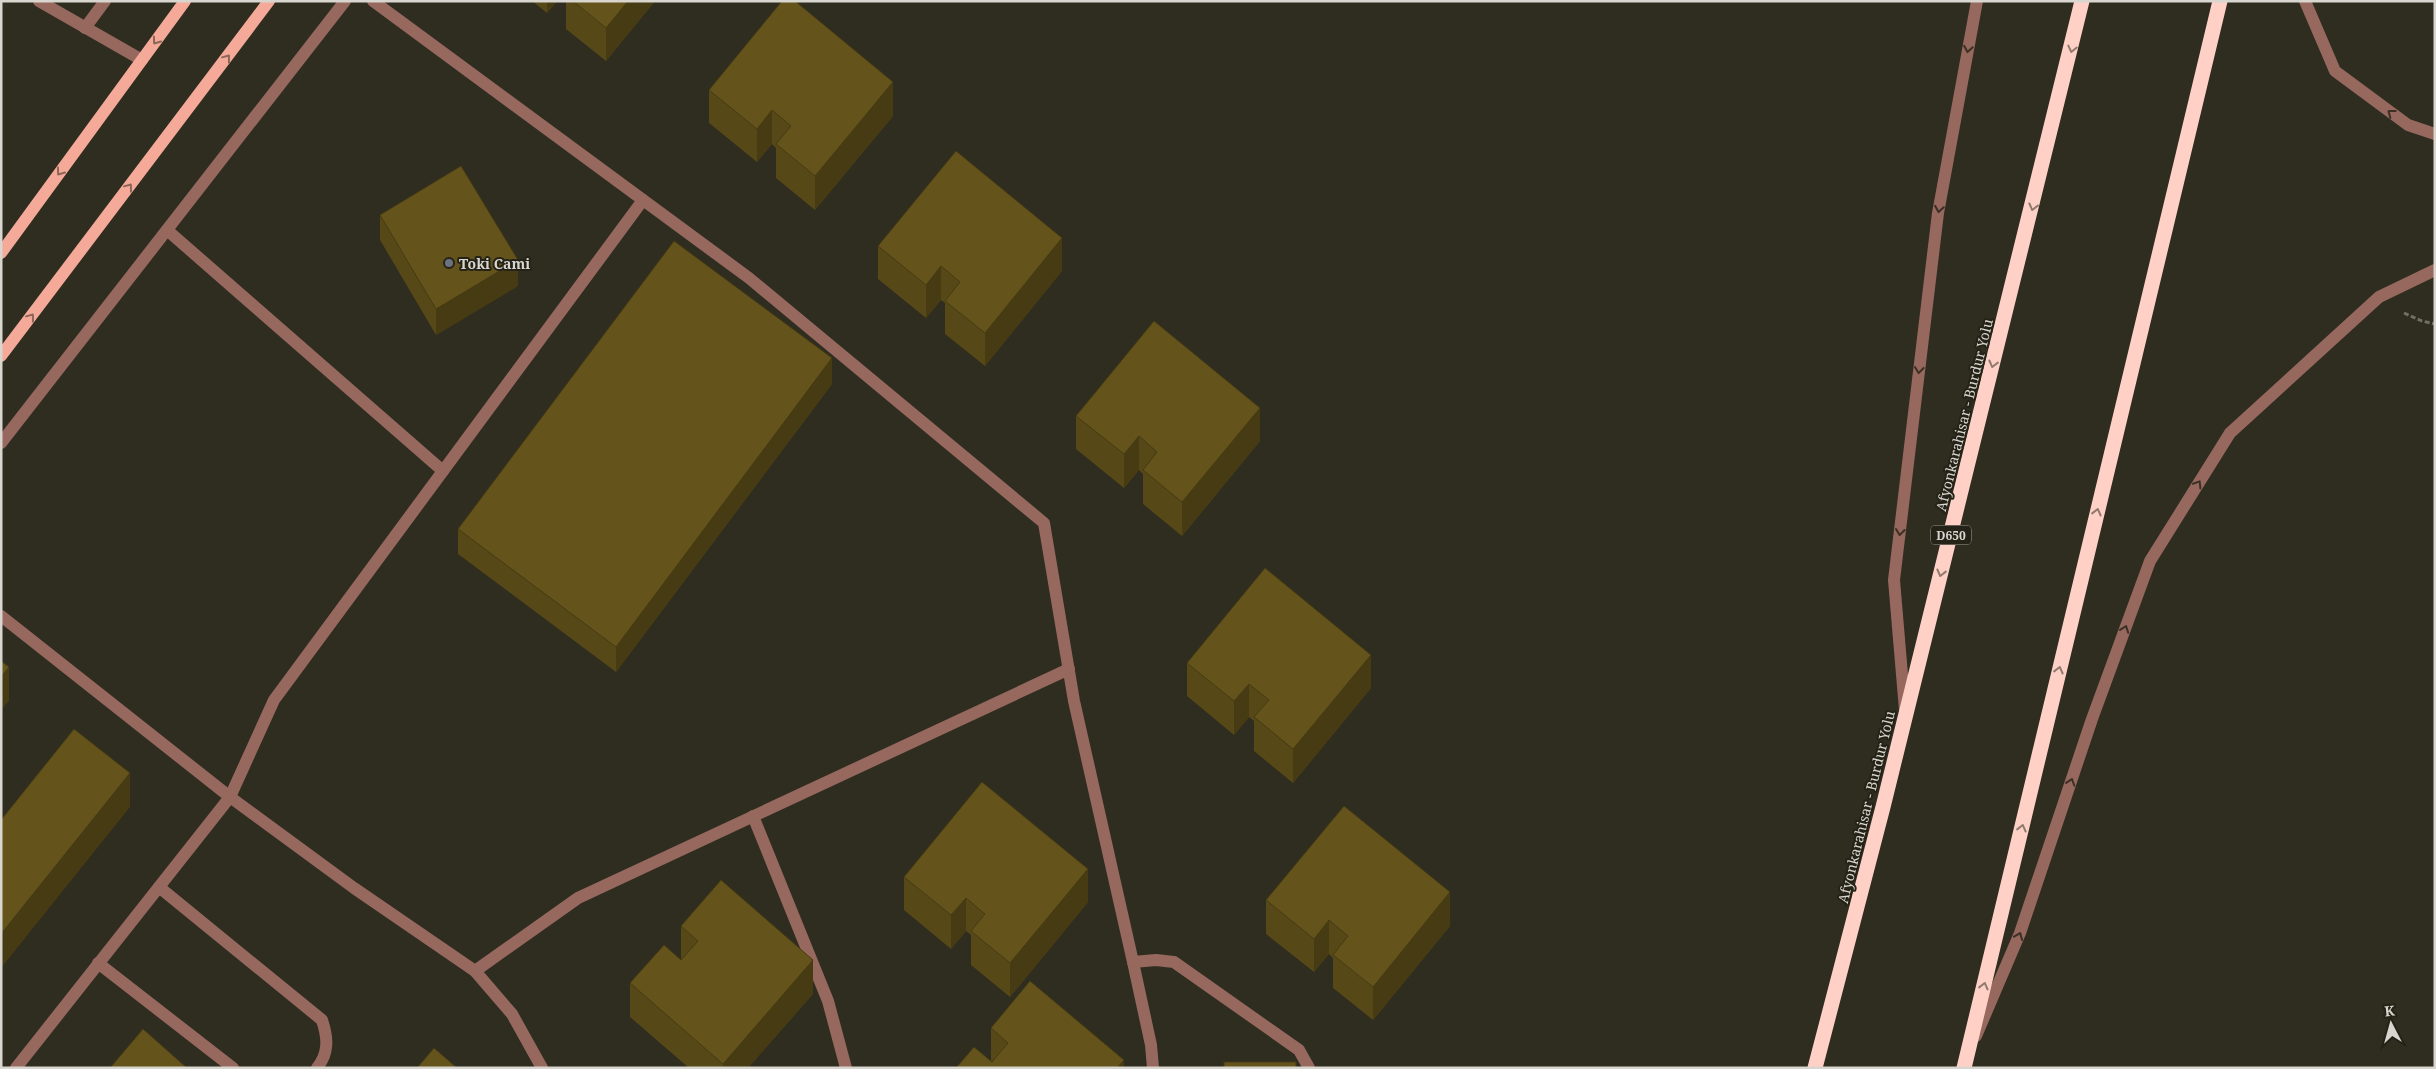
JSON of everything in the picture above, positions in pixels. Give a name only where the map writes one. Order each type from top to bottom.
[{"type":"highway","name":"Afyonkarahisar - Burdur Yolu","points":[[1815,1068],[1905,718],[2082,1]]},
{"type":"highway","points":[[1965,1064],[2220,1]]},
{"type":"main road","points":[[1,253],[185,1]]},
{"type":"main road","points":[[1,356],[269,1]]},
{"type":"street","points":[[39,1],[142,60]]},
{"type":"street","points":[[85,28],[105,1]]},
{"type":"street","points":[[1,443],[345,1]]},
{"type":"street","points":[[372,1],[749,278],[1044,523],[1068,669],[1134,962],[1153,1068]]},
{"type":"street","points":[[1905,718],[1894,580],[1938,214],[1977,1]]},
{"type":"street","points":[[2305,1],[2335,71],[2408,126],[2435,134]]},
{"type":"street","points":[[16,1068],[230,797],[274,700],[643,200]]},
{"type":"street","points":[[167,230],[444,471]]},
{"type":"street","points":[[1965,1064],[2020,933],[2092,719],[2150,562],[2230,433],[2379,297],[2435,270]]},
{"type":"street","points":[[1,616],[230,797],[354,888],[475,971],[512,1014],[542,1068]]},
{"type":"street","points":[[475,971],[578,898],[1068,669]]},
{"type":"street","points":[[754,816],[828,1002],[846,1068]]},
{"type":"street","points":[[159,887],[322,1020],[325,1030],[326,1050],[317,1068]]},
{"type":"street","points":[[1134,962],[1156,960],[1174,962],[1299,1050],[1309,1068]]},
{"type":"street","points":[[98,963],[233,1068]]},
{"type":"building","points":[[573,1],[628,1],[606,28]]},
{"type":"building","points":[[782,1],[795,1],[893,82],[815,176],[776,144],[791,126],[772,110],[757,129],[709,90]]},
{"type":"building","points":[[956,151],[1062,238],[985,333],[945,301],[960,282],[941,266],[926,285],[878,246]]},
{"type":"building","name":"Toki Cami","points":[[461,166],[518,260],[436,309],[380,215]]},
{"type":"building","points":[[674,241],[832,358],[616,647],[458,529]]},
{"type":"building","points":[[1154,321],[1260,408],[1182,502],[1143,470],[1157,452],[1139,436],[1124,454],[1076,416]]},
{"type":"building","points":[[1265,568],[1371,655],[1293,749],[1254,717],[1269,700],[1249,684],[1234,701],[1187,663]]},
{"type":"building","points":[[1,661],[9,667],[1,677]]},
{"type":"building","points":[[74,729],[130,773],[1,934],[1,820]]},
{"type":"building","points":[[982,782],[1088,869],[1010,963],[971,931],[985,914],[966,898],[951,915],[904,877]]},
{"type":"building","points":[[1344,806],[1450,892],[1373,987],[1333,955],[1348,936],[1329,920],[1314,939],[1266,900]]},
{"type":"building","points":[[721,880],[813,960],[723,1064],[630,983],[664,945],[681,960],[698,941],[681,926]]},
{"type":"building","points":[[1030,981],[1124,1060],[1117,1068],[956,1068],[974,1047],[992,1062],[1008,1043],[991,1028]]},
{"type":"building","points":[[143,1029],[187,1068],[110,1068]]},
{"type":"building","points":[[434,1048],[457,1068],[417,1068]]},
{"type":"building","points":[[1224,1062],[1296,1062],[1296,1068],[1224,1068]]},
{"type":"place","name":"Toki Cami","points":[[449,263]]}]
